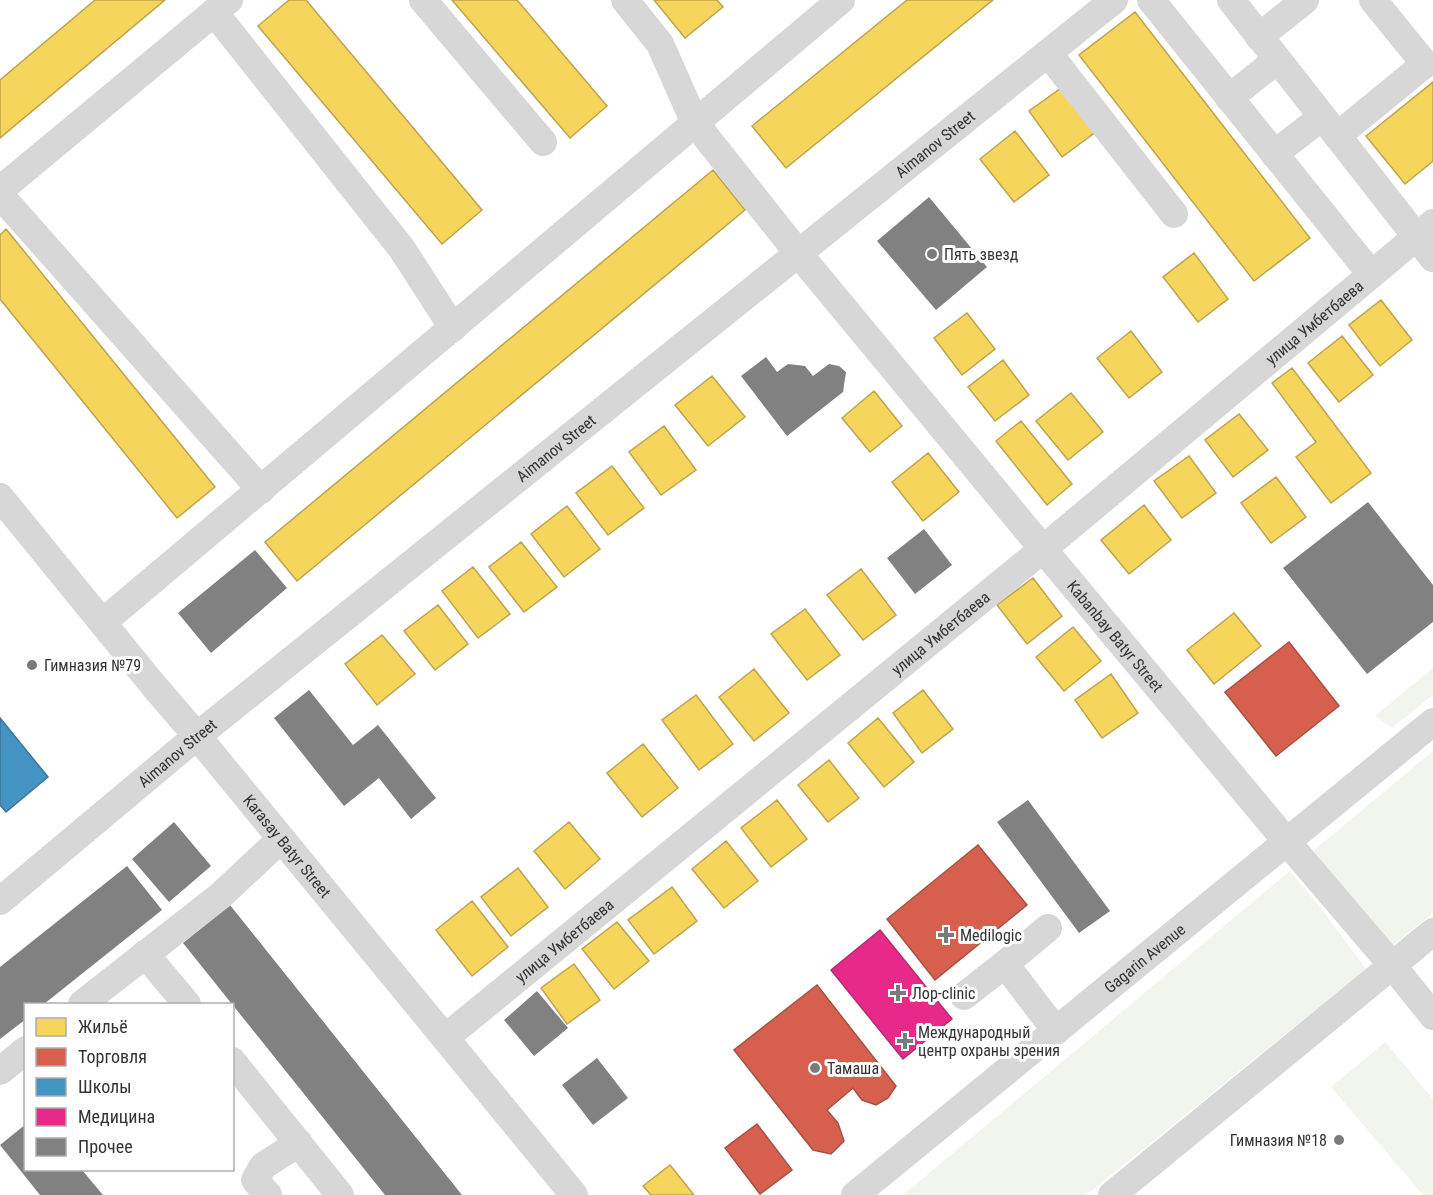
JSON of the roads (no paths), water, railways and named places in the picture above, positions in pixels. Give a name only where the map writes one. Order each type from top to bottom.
[{"type":"street","points":[[423,0],[543,142]]},
{"type":"street","name":"Kabanbay Batyr Street","points":[[625,0],[660,44],[695,123],[798,253],[1433,1016]]},
{"type":"street","points":[[103,622],[841,0]]},
{"type":"street","name":"Aimanov Street","points":[[0,901],[197,736],[1114,0]]},
{"type":"street","points":[[1151,0],[1371,274]]},
{"type":"street","points":[[1231,0],[1330,126],[1427,240]]},
{"type":"street","points":[[1260,37],[1305,0]]},
{"type":"street","points":[[1274,154],[1330,126],[1425,64],[1373,0]]},
{"type":"street","points":[[0,190],[221,6],[402,249],[453,328]]},
{"type":"street","points":[[1048,53],[1174,214]]},
{"type":"street","points":[[1229,98],[1277,60]]},
{"type":"street","points":[[0,195],[261,490]]},
{"type":"street","name":"улица Умбетбаева","points":[[445,1038],[1043,549],[1371,274],[1427,240]]},
{"type":"street","name":"Karasay Batyr Street","points":[[0,497],[574,1195]]},
{"type":"street","name":"Gagarin Avenue","points":[[855,1195],[1433,722]]},
{"type":"street","points":[[85,1003],[220,896],[281,839]]},
{"type":"street","points":[[964,996],[1048,928]]},
{"type":"street","points":[[1112,1195],[1433,932]]},
{"type":"street","points":[[146,954],[185,1003]]},
{"type":"street","points":[[1005,964],[1056,1031]]},
{"type":"street","points":[[0,1071],[24,1052]]},
{"type":"street","points":[[234,1063],[340,1195]]},
{"type":"street","points":[[254,1190],[262,1166],[299,1143]]},
{"type":"place","name":"Пять звезд","points":[[932,254]]},
{"type":"place","name":"Гимназия №79","points":[[32,665]]},
{"type":"place","name":"Medilogic","points":[[946,935]]},
{"type":"place","name":"Лор-clinic","points":[[898,993]]},
{"type":"place","name":"Международный центр охраны зрения","points":[[905,1041]]},
{"type":"place","name":"Тамаша","points":[[815,1068]]},
{"type":"place","name":"Гимназия №18","points":[[1339,1140]]}]
